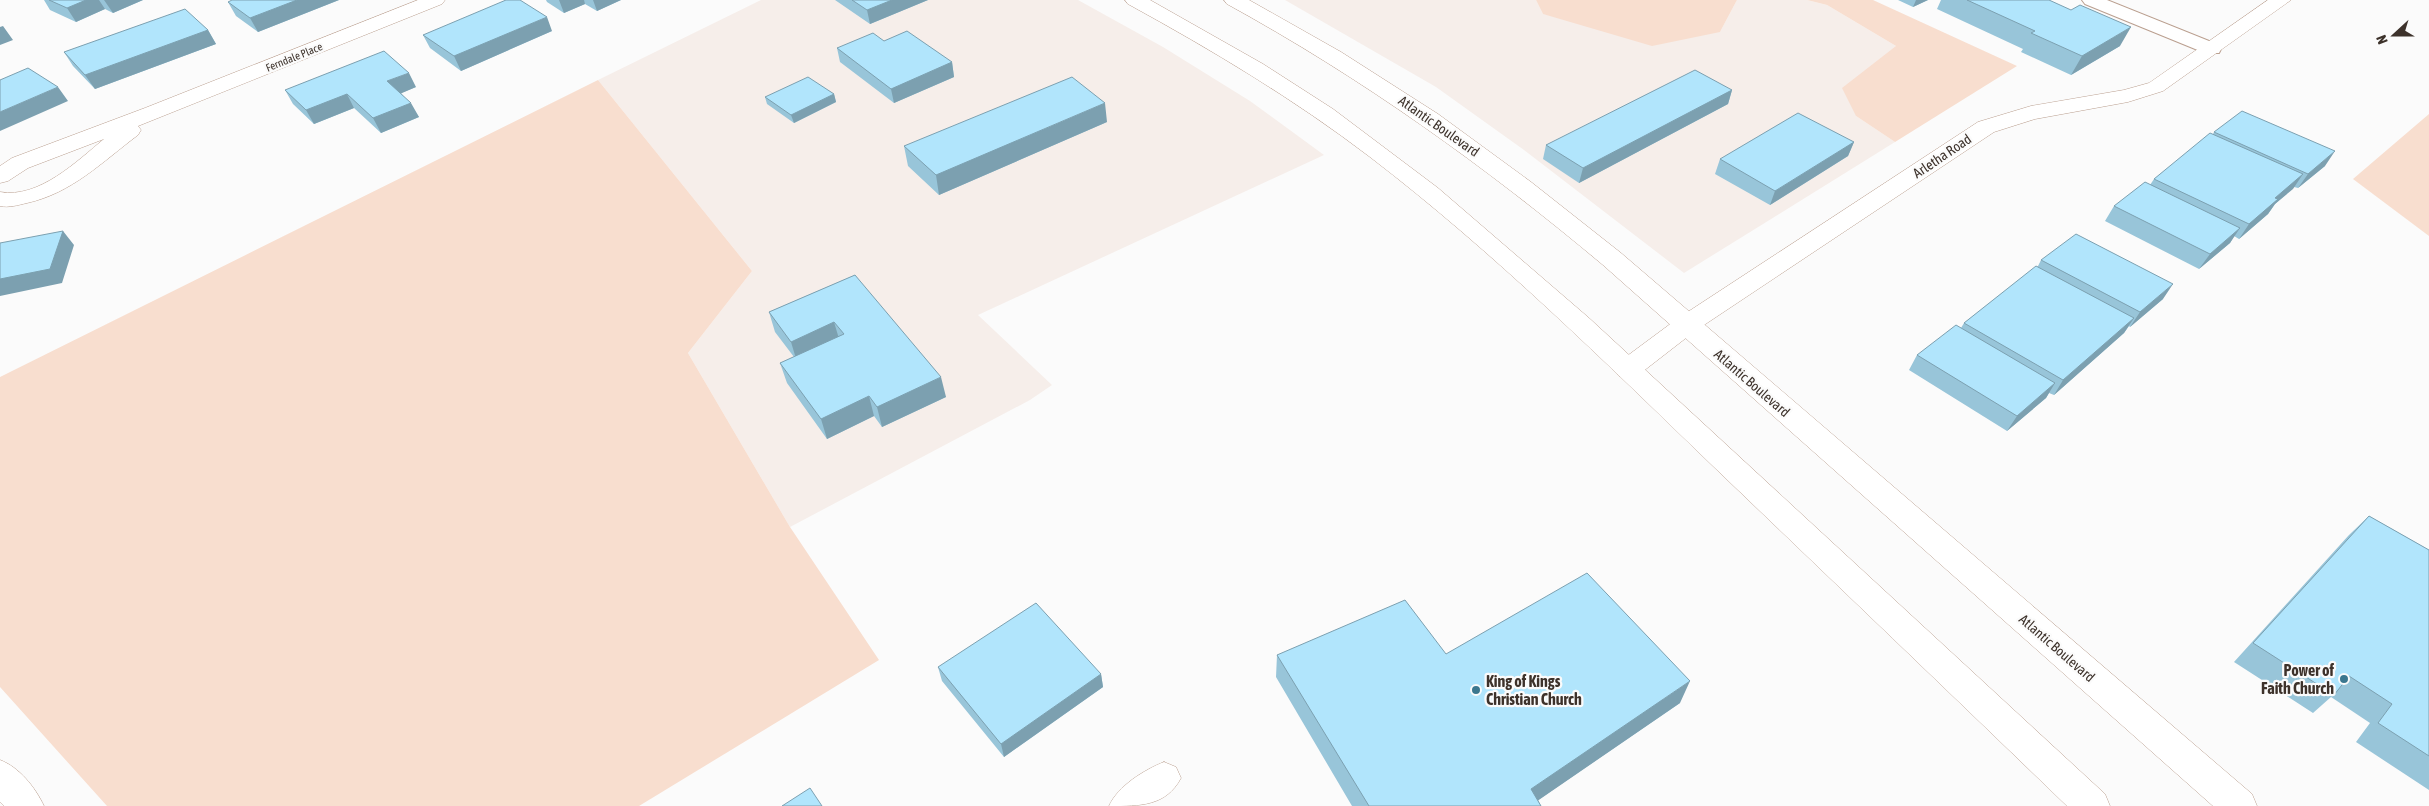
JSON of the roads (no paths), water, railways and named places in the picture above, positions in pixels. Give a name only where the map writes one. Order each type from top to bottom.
[{"type":"main road","name":"Ferndale Place","points":[[0,176],[20,164],[435,0]]},
{"type":"main road","points":[[1135,0],[1255,69],[1325,114],[1418,184],[1508,261],[1628,370],[2092,806]]},
{"type":"main road","name":"Atlantic Boulevard","points":[[1234,0],[1338,60],[1461,140],[1541,199],[1612,258],[1686,325],[2239,806]]},
{"type":"main road","name":"Arletha Road","points":[[1628,370],[1686,325],[1986,127],[2031,113],[2128,96],[2156,87],[2281,0]]},
{"type":"main road","name":"Ferndale Place","points":[[0,199],[6,200],[34,196],[64,183],[153,113]]},
{"type":"main road","points":[[0,776],[26,806]]},
{"type":"main road","points":[[1127,806],[1164,778]]},
{"type":"lane","points":[[2091,0],[2212,49]]},
{"type":"lane","points":[[2121,12],[2141,0]]},
{"type":"place","name":"Power of Faith Church","points":[[2344,679]]},
{"type":"place","name":"King of Kings Christian Church","points":[[1476,690]]}]
